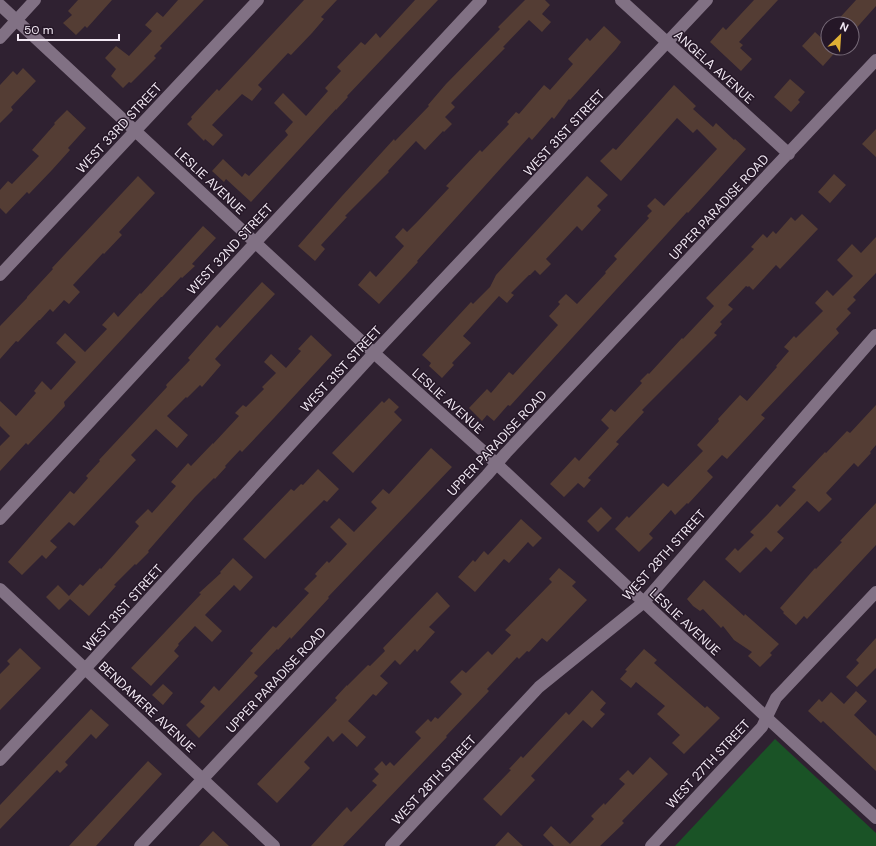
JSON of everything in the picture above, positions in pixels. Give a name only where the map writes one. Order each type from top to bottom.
[{"type":"street","points":[[0,38],[35,0]]},
{"type":"street","name":"WEST 33RD STREET","points":[[0,276],[258,0]]},
{"type":"street","name":"WEST 32ND STREET","points":[[0,519],[481,0]]},
{"type":"street","name":"ANGELA AVENUE","points":[[621,0],[667,44],[789,154]]},
{"type":"street","name":"WEST 31ST STREET","points":[[0,760],[374,353],[707,0]]},
{"type":"street","name":"LESLIE AVENUE","points":[[0,5],[374,353],[497,464],[767,718],[876,818]]},
{"type":"street","name":"UPPER PARADISE ROAD","points":[[140,846],[876,60]]},
{"type":"street","name":"WEST 28TH STREET","points":[[392,846],[539,687],[644,602],[876,335]]},
{"type":"street","name":"BENDAMERE AVENUE","points":[[0,588],[274,846]]},
{"type":"street","name":"WEST 27TH STREET","points":[[651,846],[762,727],[776,698],[876,592]]},
{"type":"green space","points":[[775,739],[876,833],[876,846],[675,846]]},
{"type":"building","points":[[78,0],[112,0],[87,28],[85,26],[76,35],[63,23],[72,15],[68,11]]},
{"type":"building","points":[[178,0],[204,0],[160,46],[162,48],[154,56],[156,58],[131,83],[129,82],[123,88],[111,76],[116,69],[105,58],[116,46],[129,56],[152,31],[145,25],[157,12],[163,17]]},
{"type":"building","points":[[304,0],[337,0],[321,17],[324,19],[312,33],[291,55],[288,53],[258,85],[262,89],[252,101],[242,94],[212,125],[223,135],[213,146],[205,139],[204,141],[187,124],[192,119],[191,117],[217,89],[219,91]]},
{"type":"building","points":[[415,0],[438,0],[347,96],[348,97],[251,202],[226,179],[224,182],[212,171],[223,159],[242,177],[245,173],[249,176],[288,135],[285,131],[293,122],[274,103],[283,93],[306,116],[328,91],[325,88],[341,71],[337,67],[361,42],[365,45],[376,33],[380,38]]},
{"type":"building","points":[[525,0],[545,0],[550,5],[542,14],[551,22],[542,32],[529,20],[503,47],[505,48],[451,103],[455,107],[445,117],[452,124],[444,132],[443,131],[425,150],[416,141],[388,171],[389,172],[345,216],[347,217],[321,245],[325,249],[315,261],[298,246],[394,139],[395,141],[429,106],[428,105],[446,84],[500,29],[498,27]]},
{"type":"building","points":[[754,0],[778,0],[739,42],[743,45],[740,48],[752,59],[741,71],[710,42],[723,27],[726,30]]},
{"type":"building","points":[[856,0],[876,0],[876,6],[860,24],[860,16],[841,16]]},
{"type":"building","points":[[604,26],[621,42],[616,49],[570,100],[569,99],[554,119],[552,117],[532,140],[529,137],[379,304],[358,285],[370,271],[376,277],[404,246],[395,237],[403,228],[407,232],[418,221],[449,188],[446,186],[480,150],[482,152],[509,124],[507,122],[516,112],[519,114],[544,85],[550,90],[573,64],[568,59],[587,38],[590,41]]},
{"type":"building","points":[[815,32],[820,37],[820,56],[832,56],[823,66],[802,46]]},
{"type":"building","points":[[23,68],[36,81],[11,107],[13,110],[0,123],[0,85],[13,71],[17,75]]},
{"type":"building","points":[[790,79],[805,92],[798,100],[800,102],[791,112],[774,97]]},
{"type":"building","points":[[674,85],[696,106],[693,109],[713,127],[716,123],[746,149],[510,406],[508,405],[494,421],[487,415],[482,421],[469,408],[487,389],[491,393],[509,372],[513,375],[558,325],[549,316],[560,304],[558,302],[566,294],[577,304],[617,259],[614,256],[649,218],[647,216],[652,211],[647,206],[655,198],[664,206],[717,149],[697,129],[693,133],[677,118],[621,181],[600,161],[613,148],[616,150]]},
{"type":"building","points":[[67,110],[86,128],[68,148],[70,150],[52,170],[29,194],[27,192],[6,214],[0,208],[0,190],[8,181],[12,184],[39,156],[32,150],[55,124],[54,123]]},
{"type":"building","points":[[876,129],[876,157],[862,144]]},
{"type":"building","points":[[834,174],[846,185],[830,203],[818,192]]},
{"type":"building","points":[[138,176],[155,193],[119,232],[122,235],[73,285],[80,292],[69,304],[64,300],[53,312],[50,309],[18,342],[16,341],[0,359],[0,326]]},
{"type":"building","points":[[587,176],[608,195],[597,206],[601,210],[582,231],[577,226],[546,259],[551,264],[540,275],[535,270],[529,275],[511,293],[514,295],[507,303],[499,296],[463,336],[471,343],[452,363],[454,365],[442,378],[429,366],[431,363],[422,355],[471,302],[473,304],[490,287],[496,275]]},
{"type":"building","points":[[802,214],[818,229],[780,269],[776,265],[753,290],[749,286],[746,286],[728,305],[733,309],[720,322],[722,324],[714,333],[717,335],[642,410],[644,412],[616,442],[619,444],[588,478],[591,480],[584,488],[578,483],[564,497],[550,484],[575,457],[579,461],[609,428],[601,420],[611,409],[615,412],[642,383],[640,381],[648,373],[649,374],[714,306],[706,298],[754,249],[751,247],[763,234],[767,238],[773,231],[776,234],[791,217],[795,221]]},
{"type":"building","points":[[203,226],[216,238],[192,264],[195,266],[182,278],[181,277],[161,297],[64,402],[65,406],[53,419],[28,445],[26,443],[0,471],[0,446],[10,436],[0,426],[0,401],[16,416],[36,393],[34,391],[42,381],[51,390],[76,362],[56,343],[65,333],[85,352],[107,329],[102,325],[114,312],[118,317]]},
{"type":"building","points":[[876,237],[876,273],[853,297],[856,300],[847,309],[851,313],[836,329],[839,333],[761,415],[765,418],[727,459],[722,455],[707,471],[713,477],[688,504],[687,503],[675,515],[671,510],[649,534],[653,538],[639,552],[615,529],[627,516],[629,518],[663,483],[668,487],[703,451],[697,445],[719,421],[718,419],[740,395],[747,401],[789,351],[784,347],[794,336],[796,338],[823,311],[815,303],[827,290],[833,296],[853,276],[837,260],[852,244],[861,253]]},
{"type":"building","points":[[262,282],[275,294],[215,359],[221,365],[202,387],[200,385],[167,416],[188,435],[177,448],[156,429],[131,455],[136,460],[74,526],[69,522],[50,541],[57,547],[46,559],[42,555],[22,575],[8,562],[70,491],[74,494],[88,478],[86,476],[100,461],[99,460],[167,387],[166,385],[190,360],[188,358],[217,325],[220,328]]},
{"type":"building","points":[[311,335],[332,355],[242,452],[240,450],[215,479],[214,478],[195,497],[148,551],[149,552],[114,585],[116,586],[89,616],[70,599],[59,610],[46,597],[58,585],[69,596],[80,584],[83,586],[100,568],[101,569],[139,526],[135,522],[148,509],[152,513],[176,486],[171,482],[188,463],[191,466],[239,416],[235,413],[243,405],[246,407],[264,389],[262,387],[276,373],[264,362],[271,354],[286,368],[301,351],[298,349]]},
{"type":"building","points":[[389,398],[399,407],[394,412],[402,420],[353,473],[332,453],[382,401],[384,403]]},
{"type":"building","points":[[876,405],[876,445],[870,452],[871,453],[858,467],[854,463],[826,493],[832,499],[819,512],[807,501],[777,532],[784,538],[771,552],[766,547],[740,573],[725,559],[735,548],[738,551],[754,535],[750,532],[777,504],[780,507],[796,490],[792,487],[825,452],[826,453],[847,431],[850,433]]},
{"type":"building","points":[[431,448],[452,467],[328,597],[329,598],[291,639],[290,637],[254,673],[258,676],[199,738],[186,725],[205,706],[200,702],[214,686],[219,691],[253,653],[250,651],[273,626],[276,628],[309,593],[304,589],[317,576],[315,574],[327,561],[329,563],[347,544],[330,527],[339,518],[354,532],[377,508],[371,502],[383,489],[389,494]]},
{"type":"building","points":[[318,469],[339,489],[327,502],[324,500],[265,559],[243,539],[291,489],[294,491],[301,484],[303,485]]},
{"type":"building","points":[[876,503],[876,545],[807,619],[804,616],[796,625],[783,613],[784,612],[780,608],[815,568],[816,569],[842,542],[840,541]]},
{"type":"building","points":[[601,507],[612,518],[598,532],[587,521]]},
{"type":"building","points":[[521,519],[542,538],[533,547],[528,542],[509,563],[504,559],[475,592],[458,577],[473,560],[475,562],[484,551],[488,555]]},
{"type":"building","points":[[233,558],[253,577],[240,591],[234,585],[205,615],[222,631],[212,642],[195,626],[178,644],[179,645],[174,651],[179,656],[151,686],[131,668],[201,594],[199,593],[221,573],[220,572]]},
{"type":"building","points":[[559,568],[576,582],[572,586],[587,600],[547,642],[542,638],[529,652],[527,651],[519,659],[517,657],[487,689],[489,691],[446,736],[447,737],[343,846],[311,846],[347,807],[351,812],[377,785],[372,781],[379,774],[374,769],[382,761],[386,766],[390,762],[394,766],[421,738],[415,732],[428,719],[431,722],[435,717],[438,719],[462,694],[450,682],[462,670],[466,673],[488,651],[492,655],[511,635],[505,630],[552,582],[549,579]]},
{"type":"building","points":[[704,580],[744,616],[745,614],[779,644],[770,653],[772,655],[760,667],[748,656],[752,652],[734,640],[723,626],[721,628],[703,609],[700,611],[687,599]]},
{"type":"building","points":[[437,592],[450,606],[429,627],[435,632],[417,652],[415,649],[400,665],[395,660],[380,676],[388,683],[376,696],[373,694],[348,721],[366,737],[357,747],[342,733],[333,742],[328,736],[304,762],[310,768],[277,803],[257,784],[337,700],[335,698],[347,685],[385,651],[383,648]]},
{"type":"building","points":[[876,638],[876,668],[857,687],[846,677],[859,663],[856,660]]},
{"type":"building","points":[[20,648],[41,668],[0,710],[0,674],[10,664],[7,661]]},
{"type":"building","points":[[644,649],[657,660],[654,663],[705,708],[707,706],[720,718],[684,754],[672,743],[680,735],[657,714],[665,706],[636,682],[631,688],[620,679],[627,671],[625,670]]},
{"type":"building","points":[[163,684],[173,693],[163,705],[152,695]]},
{"type":"building","points":[[592,690],[606,703],[600,710],[605,714],[592,728],[583,720],[531,776],[535,780],[501,816],[483,799],[511,770],[509,769],[521,756],[523,758],[566,712],[569,715]]},
{"type":"building","points":[[856,691],[867,701],[854,715],[876,736],[876,771],[823,721],[821,723],[808,711],[819,699],[822,702],[831,692],[844,704]]},
{"type":"building","points":[[91,709],[109,725],[96,739],[91,734],[65,762],[68,765],[60,773],[57,770],[0,829],[0,805]]},
{"type":"building","points":[[650,757],[668,774],[622,821],[624,823],[600,846],[554,846],[543,835],[551,826],[570,844],[594,819],[591,816],[604,803],[605,805],[625,784],[619,779],[628,770],[633,775]]},
{"type":"building","points":[[148,761],[162,774],[96,846],[69,846]]},
{"type":"building","points":[[213,831],[229,846],[199,846]]},
{"type":"building","points":[[508,832],[523,846],[495,846]]}]
